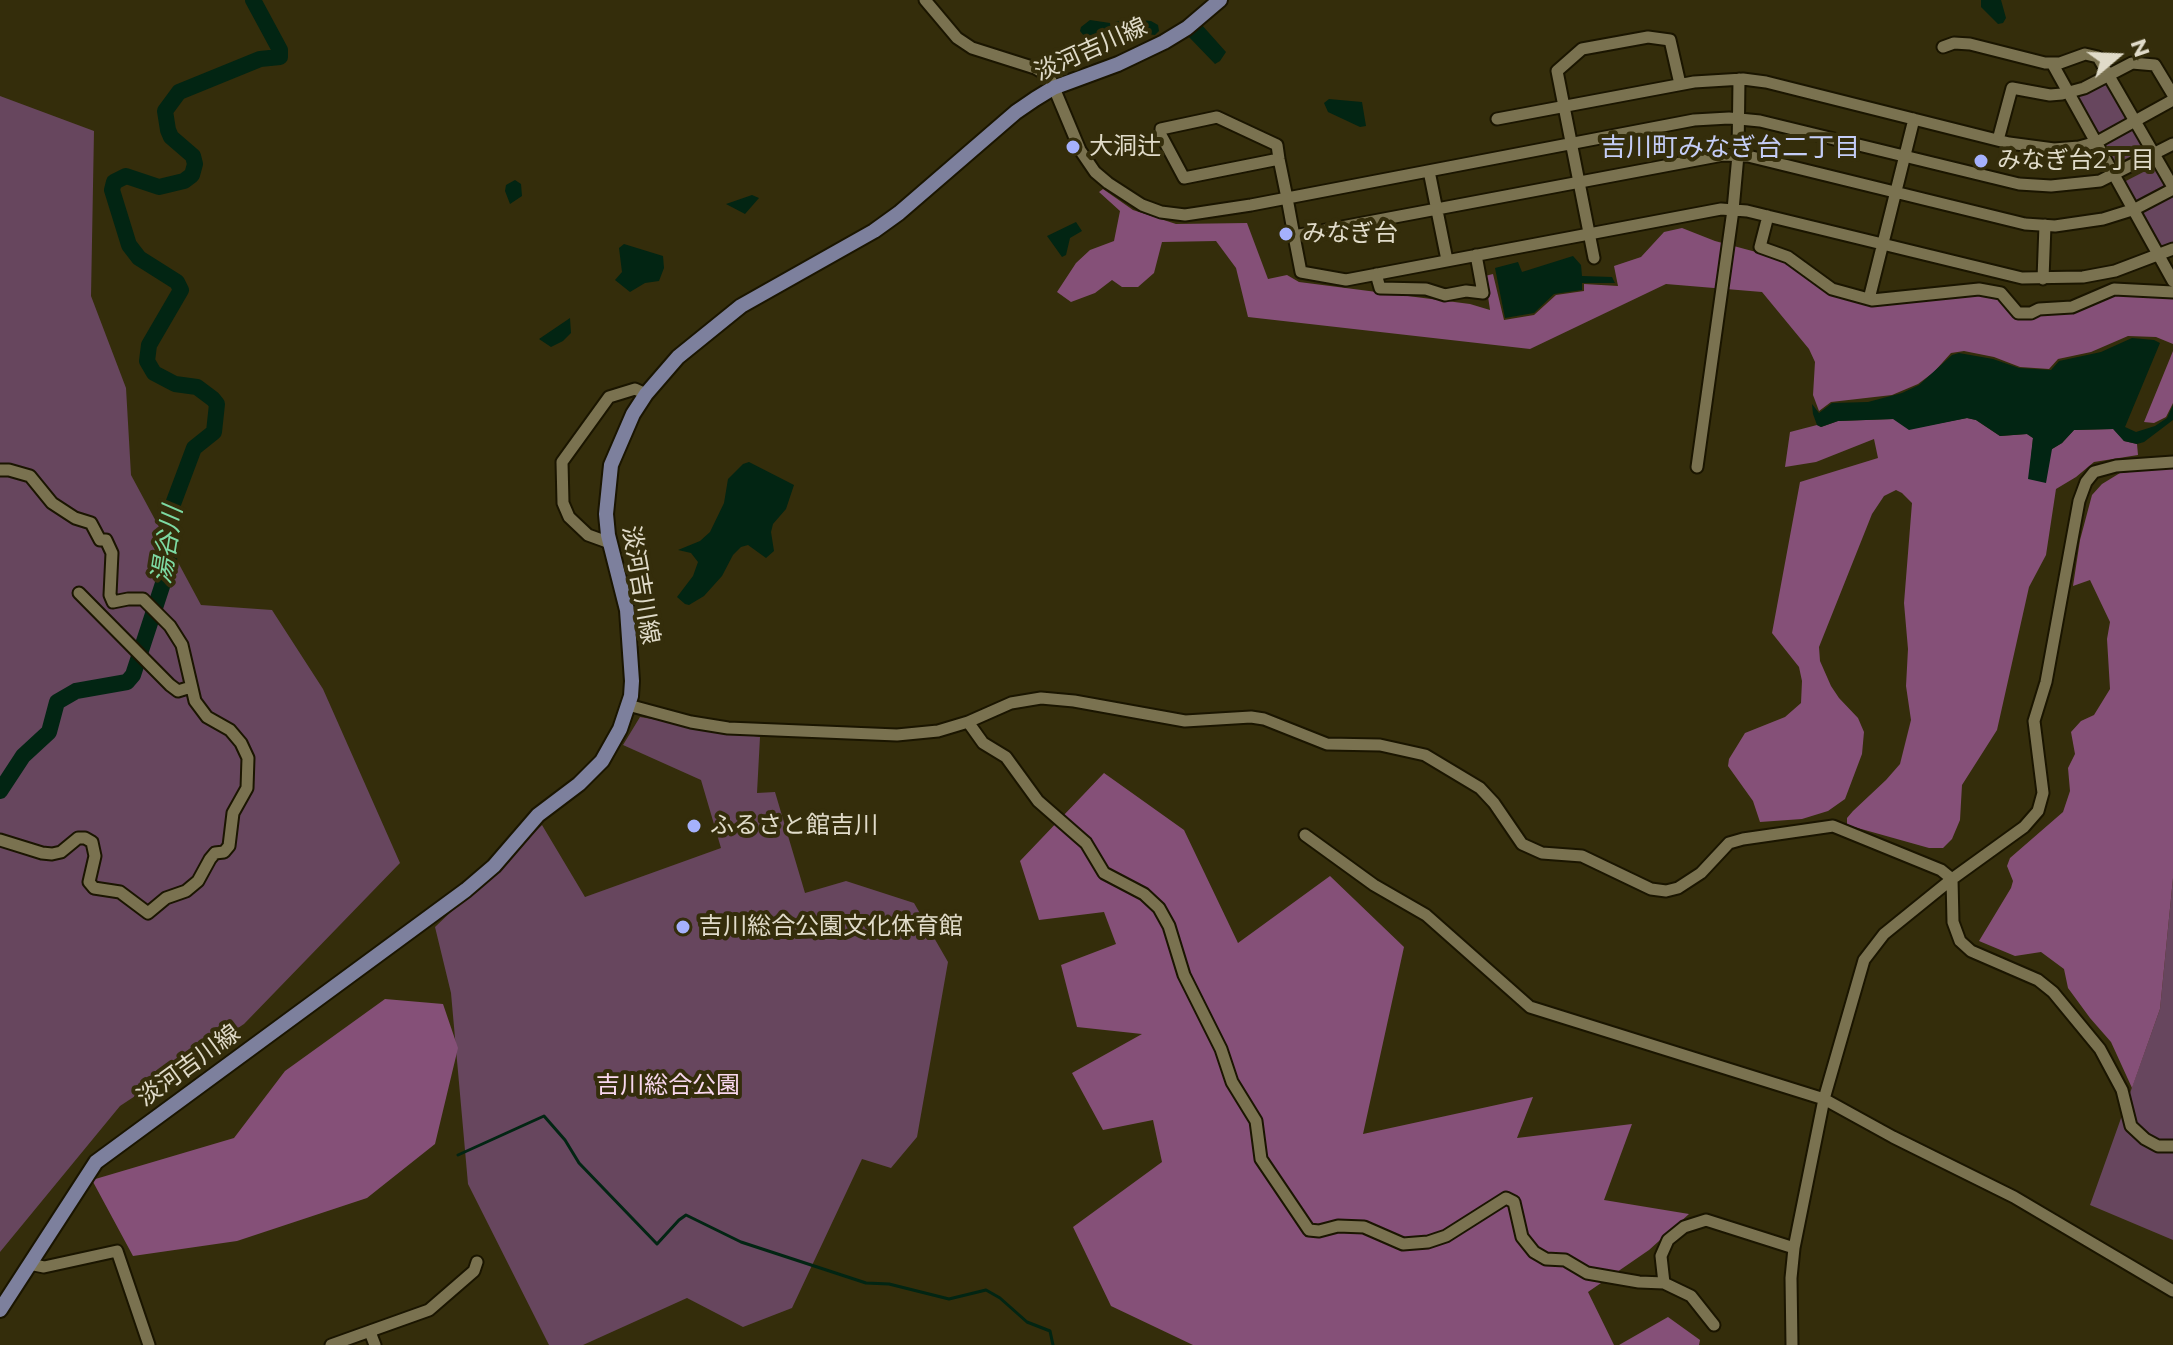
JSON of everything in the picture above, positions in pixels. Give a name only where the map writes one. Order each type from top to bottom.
[{"type":"main road","name":"淡河吉川線","points":[[0,1310],[96,1162],[466,890],[494,866],[538,815],[579,784],[602,761],[620,729],[632,681],[630,633],[606,514],[611,465],[620,439],[646,394],[678,357],[741,306],[874,231],[910,204],[1016,112],[1053,88],[1118,64],[1164,42],[1187,28],[1220,0]]},
{"type":"street","points":[[925,0],[957,38],[972,48],[1049,76],[1080,150],[1095,172],[1126,197],[1142,205],[1161,212],[1185,215],[1694,120],[1737,118],[1760,121],[2019,184],[2040,186],[2076,185],[2114,175],[2173,144]]},
{"type":"street","points":[[1594,258],[1557,71],[1582,49],[1648,37],[1670,40],[1680,84]]},
{"type":"street","points":[[1294,236],[1723,155],[1762,159],[2025,224],[2078,224],[2135,209],[2173,188],[2098,57],[2091,54],[2052,63],[1970,44],[1954,43],[1943,47]]},
{"type":"street","points":[[2052,63],[2173,281]]},
{"type":"street","points":[[1497,119],[1680,84],[1739,79],[1766,82],[1998,140],[2033,148],[2054,149],[2097,142],[2173,98],[2155,65],[2132,63],[2068,93],[2050,95],[2012,88],[1998,140]]},
{"type":"street","points":[[1697,467],[1733,210],[1738,155],[1739,79]]},
{"type":"street","points":[[1279,159],[1184,178],[1161,135],[1161,129],[1217,117],[1277,145],[1301,272],[1346,280],[1703,211],[1733,210],[1768,216],[2022,278],[2083,277],[2115,271],[2173,249]]},
{"type":"street","points":[[1869,299],[1914,119]]},
{"type":"street","points":[[1429,171],[1447,260]]},
{"type":"street","points":[[1768,216],[1760,247],[1788,257],[1832,289],[1869,299],[1979,289],[2001,293],[2018,313],[2031,313],[2039,309],[2072,307],[2124,287],[2173,292]]},
{"type":"street","points":[[2043,279],[2045,225]]},
{"type":"street","points":[[1376,274],[1380,288],[1426,289],[1445,295],[1466,291],[1483,293],[1476,255]]},
{"type":"street","points":[[610,543],[588,535],[569,517],[563,503],[562,462],[609,397],[635,389],[646,394]]},
{"type":"street","points":[[1792,1345],[1794,1248],[1824,1099],[1864,960],[1884,934],[1952,879],[2024,827],[2038,811],[2043,793],[2034,721],[2046,682],[2079,501],[2086,482],[2094,472],[2116,466],[2173,462]]},
{"type":"street","points":[[0,470],[30,476],[52,503],[75,518],[91,523],[100,540],[106,540],[112,553],[110,595],[113,602],[143,599],[170,626],[182,645],[195,701],[207,717],[230,730],[248,758],[247,788],[233,813],[229,846],[224,852],[215,853],[198,881],[186,891],[166,898],[148,913],[120,892],[94,888],[89,882],[95,849],[92,842],[85,838],[78,838],[61,852],[42,853],[0,840]]},
{"type":"street","points":[[79,593],[170,685],[178,691],[191,687]]},
{"type":"street","points":[[628,705],[691,722],[728,728],[897,735],[938,731],[1028,698],[1058,699],[1185,721],[1251,717],[1276,723],[1310,740],[1327,744],[1380,745],[1425,755],[1480,788],[1522,844],[1542,853],[1582,856],[1651,889],[1666,891],[1678,888],[1701,873],[1729,843],[1833,826],[1941,870],[1952,879],[1953,922],[1960,941],[1971,951],[2038,980],[2053,992],[2100,1049],[2122,1090],[2131,1126],[2158,1146],[2173,1146]]},
{"type":"street","points":[[968,722],[983,743],[1006,757],[1038,801],[1086,843],[1104,873],[1144,894],[1159,908],[1169,926],[1184,975],[1221,1049],[1232,1082],[1256,1121],[1261,1159],[1309,1230],[1338,1226],[1364,1227],[1403,1244],[1428,1242],[1446,1236],[1506,1198],[1514,1202],[1522,1237],[1534,1252],[1546,1259],[1565,1260],[1587,1273],[1664,1283],[1691,1296],[1714,1325]]},
{"type":"street","points":[[1305,835],[1374,885],[1426,915],[1530,1007],[1824,1099],[2014,1197],[2173,1291]]},
{"type":"street","points":[[1664,1283],[1661,1256],[1668,1240],[1684,1227],[1706,1220],[1794,1248]]},
{"type":"street","points":[[29,1264],[44,1267],[117,1251],[149,1345]]},
{"type":"street","points":[[331,1345],[429,1310],[474,1271],[477,1262]]},
{"type":"street","points":[[370,1332],[375,1345]]},
{"type":"green space","points":[[2109,80],[2132,120],[2096,139],[2071,97]]},
{"type":"green space","points":[[0,96],[94,131],[91,296],[126,388],[131,475],[201,605],[272,610],[323,689],[400,863],[244,1024],[120,1106],[0,1252]]},
{"type":"green space","points":[[2136,126],[2148,148],[2111,166],[2099,144]]},
{"type":"green space","points":[[2157,165],[2169,186],[2134,204],[2122,183]]},
{"type":"green space","points":[[2173,193],[2173,245],[2158,252],[2136,212]]},
{"type":"green space","name":"吉川総合公園","points":[[640,717],[760,737],[757,793],[775,792],[805,893],[846,881],[914,903],[948,962],[917,1137],[891,1168],[862,1159],[792,1308],[743,1327],[687,1298],[583,1345],[549,1345],[468,1184],[451,993],[435,927],[542,825],[585,897],[721,848],[701,780],[623,745]]},
{"type":"green space","points":[[2173,878],[2173,1240],[2090,1205],[2160,1009]]},
{"type":"shaded area","points":[[1981,0],[2001,0],[2006,18],[2003,23],[1998,24],[1981,7]]},
{"type":"shaded area","points":[[1129,19],[1151,21],[1158,25],[1159,31],[1155,35],[1117,31],[1115,22]]},
{"type":"shaded area","points":[[1090,20],[1110,23],[1111,32],[1084,36],[1081,27]]},
{"type":"shaded area","points":[[1201,24],[1226,52],[1215,64],[1187,35]]},
{"type":"shaded area","points":[[1329,99],[1362,102],[1366,126],[1360,127],[1328,112],[1324,103]]},
{"type":"shaded area","points":[[515,180],[521,184],[522,196],[510,204],[506,185]]},
{"type":"shaded area","points":[[1103,189],[1133,210],[1176,224],[1247,223],[1268,279],[1287,275],[1299,282],[1470,304],[1490,310],[1485,276],[1493,274],[1504,320],[1534,315],[1556,295],[1584,291],[1584,284],[1618,286],[1614,266],[1641,257],[1664,232],[1682,228],[1715,241],[1786,260],[1830,295],[1871,305],[1979,293],[1997,296],[2017,317],[2112,293],[2173,297],[2173,344],[2156,337],[2128,336],[2091,352],[2058,359],[2049,369],[2020,367],[1994,357],[1964,351],[1951,353],[1918,384],[1892,395],[1831,402],[1819,411],[1813,395],[1815,362],[1809,349],[1762,292],[1666,284],[1530,349],[1248,317],[1236,268],[1216,241],[1162,242],[1154,273],[1138,287],[1122,287],[1112,280],[1095,293],[1071,302],[1057,292],[1076,263],[1090,250],[1114,241],[1120,211],[1099,192]]},
{"type":"shaded area","points":[[752,195],[759,198],[745,214],[726,204]]},
{"type":"shaded area","points":[[1076,222],[1082,231],[1070,238],[1066,255],[1062,257],[1047,236]]},
{"type":"shaded area","points":[[624,244],[663,256],[664,268],[659,281],[645,283],[630,292],[615,280],[622,272],[619,248]]},
{"type":"shaded area","points":[[1573,256],[1581,265],[1582,276],[1612,277],[1615,283],[1582,283],[1582,290],[1554,294],[1534,313],[1505,318],[1495,268],[1518,262],[1522,272]]},
{"type":"shaded area","points":[[570,318],[571,333],[563,341],[551,347],[539,339]]},
{"type":"shaded area","points":[[2132,338],[2160,343],[2125,427],[2136,432],[2155,426],[2167,418],[2173,405],[2173,420],[2137,444],[2124,441],[2113,429],[2074,430],[2052,449],[2046,483],[2028,479],[2033,438],[2027,434],[2000,436],[1976,420],[1967,418],[1909,430],[1893,419],[1838,421],[1821,427],[1813,414],[1812,404],[1819,413],[1832,403],[1868,402],[1902,393],[1919,385],[1952,355],[1959,353],[1993,359],[2019,368],[2051,370],[2059,361],[2101,352]]},
{"type":"shaded area","points":[[2173,351],[2173,403],[2166,417],[2154,423],[2144,422]]},
{"type":"shaded area","points":[[1967,418],[1976,420],[2000,436],[2027,434],[2033,438],[2029,479],[2052,449],[2074,430],[2114,429],[2124,441],[2137,444],[2138,455],[2094,462],[2056,489],[2046,555],[2029,587],[1997,730],[1962,785],[1960,820],[1952,839],[1943,848],[1929,848],[1847,825],[1847,818],[1853,811],[1900,764],[1911,720],[1906,686],[1908,649],[1904,603],[1912,503],[1896,490],[1884,496],[1872,514],[1819,647],[1820,661],[1831,686],[1858,718],[1864,732],[1862,754],[1845,799],[1828,811],[1802,819],[1760,822],[1753,801],[1728,766],[1745,733],[1785,717],[1801,703],[1799,667],[1772,633],[1800,482],[1878,458],[1874,439],[1816,462],[1785,467],[1790,432],[1838,421],[1894,419],[1909,429]]},
{"type":"shaded area","points":[[749,462],[794,485],[786,509],[773,524],[774,551],[766,558],[748,545],[741,547],[704,596],[689,605],[685,604],[677,597],[693,576],[698,562],[691,553],[678,550],[700,541],[710,532],[724,503],[728,479]]},
{"type":"shaded area","points":[[2173,467],[2173,878],[2160,1009],[2132,1088],[2111,1042],[2068,988],[2064,969],[2041,952],[2015,956],[1979,941],[2011,888],[2013,881],[2007,866],[2010,858],[2063,812],[2070,791],[2068,768],[2075,754],[2071,732],[2081,721],[2094,715],[2110,689],[2107,639],[2110,622],[2090,580],[2073,586],[2080,540],[2092,495],[2102,484],[2120,473]]},
{"type":"shaded area","points":[[1104,773],[1184,830],[1238,943],[1330,876],[1404,947],[1363,1134],[1533,1097],[1517,1138],[1632,1124],[1604,1200],[1689,1214],[1649,1250],[1588,1292],[1614,1345],[1193,1345],[1111,1306],[1073,1227],[1162,1162],[1153,1120],[1103,1130],[1072,1073],[1142,1034],[1077,1027],[1061,965],[1116,944],[1104,912],[1039,920],[1020,861]]},
{"type":"shaded area","points":[[385,999],[443,1004],[458,1048],[435,1144],[367,1198],[237,1241],[133,1256],[92,1180],[234,1138],[285,1071]]},
{"type":"shaded area","points":[[1668,1317],[1700,1340],[1699,1345],[1619,1345]]},
{"type":"waterway","name":"湯谷川","points":[[0,791],[23,756],[49,732],[57,702],[76,691],[127,682],[133,675],[169,565],[170,512],[194,448],[214,432],[217,404],[213,399],[197,387],[175,384],[154,373],[147,361],[149,345],[181,290],[177,282],[139,258],[129,245],[112,190],[114,182],[126,176],[159,187],[184,181],[192,175],[195,164],[193,156],[171,137],[165,111],[179,92],[260,59],[280,57],[280,50],[253,0]]},
{"type":"waterway","points":[[458,1155],[544,1116],[565,1140],[579,1163],[657,1244],[686,1215],[741,1242],[866,1283],[889,1284],[949,1299],[986,1290],[1027,1322],[1050,1331],[1053,1345]]},
{"type":"place","name":"大洞辻","points":[[1073,147]]},
{"type":"place","name":"みなぎ台2丁目","points":[[1981,161]]},
{"type":"place","name":"みなぎ台","points":[[1286,234]]},
{"type":"place","name":"ふるさと館吉川","points":[[694,826]]},
{"type":"place","name":"吉川総合公園文化体育館","points":[[683,927]]},
{"type":"district","name":"吉川町みなぎ台二丁目","points":[[1730,148]]}]
